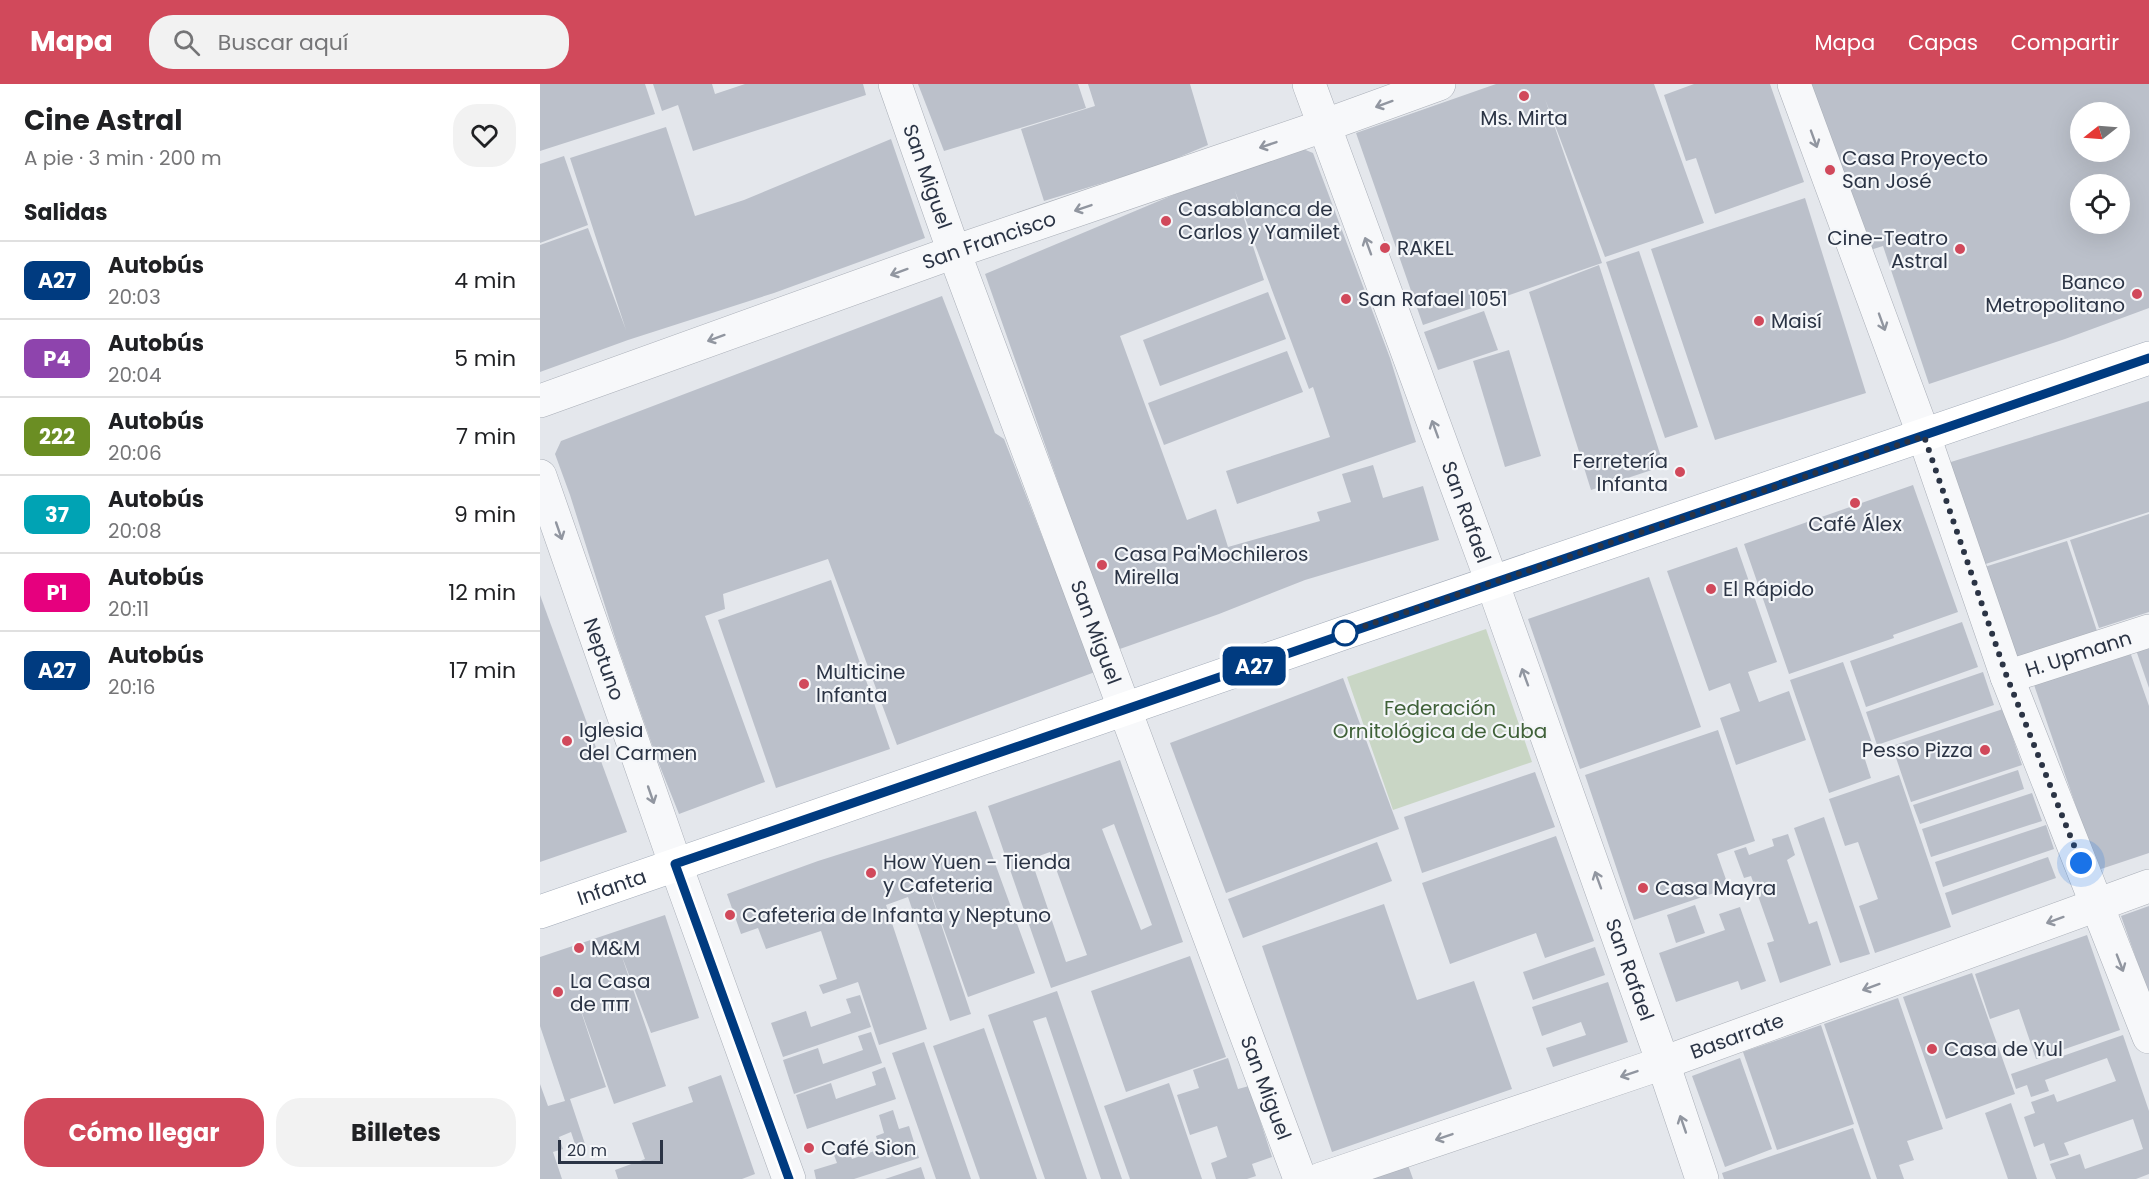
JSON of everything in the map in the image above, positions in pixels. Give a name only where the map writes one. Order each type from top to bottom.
[{"type":"main road","name":"Infanta","points":[[540,912],[1492,582],[2149,358]]},
{"type":"street","name":"San Miguel","points":[[895,84],[954,252],[1300,1179]]},
{"type":"street","name":"San Rafael","points":[[1309,84],[1492,582],[1702,1179]]},
{"type":"street","name":"San Francisco","points":[[540,401],[954,252],[1323,126],[1438,84]]},
{"type":"street","points":[[1794,84],[1924,436],[2007,677],[2149,1037]]},
{"type":"street","name":"Neptuno","points":[[540,476],[675,864],[789,1179]]},
{"type":"street","name":"H. Upmann","points":[[2007,677],[2149,631]]},
{"type":"street","name":"Basarrate","points":[[1321,1179],[1663,1063],[2149,886]]},
{"type":"green space","name":"Federación Ornitológica de Cuba","points":[[1486,629],[1532,762],[1393,810],[1347,677]]},
{"type":"building","points":[[540,84],[645,84],[655,114],[540,151]]},
{"type":"building","points":[[653,84],[712,84],[715,94],[745,84],[863,84],[866,95],[693,151],[678,105],[662,111]]},
{"type":"building","points":[[918,84],[1078,84],[1086,108],[944,151]]},
{"type":"building","points":[[1088,84],[1190,84],[1208,145],[1158,166],[1044,201],[1021,129],[1095,106]]},
{"type":"building","points":[[1496,84],[1654,84],[1704,223],[1605,257],[1545,99],[1602,263],[1423,325],[1356,133]]},
{"type":"building","points":[[1694,84],[1770,84],[1804,182],[1715,214],[1696,158],[1686,161],[1664,95]]},
{"type":"building","points":[[1809,84],[2149,84],[2149,308],[2065,339],[1929,384],[1883,246],[1864,252]]},
{"type":"building","points":[[666,127],[695,216],[744,200],[891,139],[925,238],[774,293],[628,340],[540,372],[540,245],[588,228],[626,330],[570,158]]},
{"type":"building","points":[[1298,147],[1313,153],[1390,358],[1416,442],[1237,504],[1226,471],[1330,437],[1313,387],[1309,389],[1235,191],[1264,280],[1120,336],[1187,520],[1216,509],[1228,547],[1320,521],[1317,512],[1351,502],[1342,474],[1373,465],[1383,498],[1423,486],[1439,540],[1305,580],[1219,614],[1117,650],[985,274],[1228,172]]},
{"type":"building","points":[[564,156],[588,225],[540,243],[540,164]]},
{"type":"building","name":"Maisí","points":[[1805,198],[1866,393],[1715,440],[1651,249]]},
{"type":"building","points":[[1639,251],[1698,427],[1665,438],[1606,262]]},
{"type":"building","points":[[1599,265],[1664,466],[1591,490],[1529,292]]},
{"type":"building","points":[[1268,292],[1286,339],[1160,386],[1143,340]]},
{"type":"building","points":[[942,296],[995,433],[1004,439],[1095,672],[897,745],[828,559],[723,594],[725,609],[705,616],[765,782],[679,814],[618,647],[555,454],[561,441]]},
{"type":"building","points":[[1484,311],[1498,350],[1438,370],[1424,332]]},
{"type":"building","points":[[1509,350],[1541,456],[1505,467],[1473,361]]},
{"type":"building","points":[[1287,351],[1303,392],[1164,445],[1148,403]]},
{"type":"building","points":[[2149,401],[2149,512],[1973,568],[1941,465]]},
{"type":"building","points":[[1913,485],[1958,612],[1893,635],[1894,638],[1789,674],[1744,544]]},
{"type":"building","points":[[2149,514],[2149,612],[2099,628],[2070,540]]},
{"type":"building","points":[[2067,541],[2097,631],[2008,660],[1978,569]]},
{"type":"building","points":[[1737,547],[1777,662],[1748,672],[1759,702],[1789,691],[1806,740],[1736,765],[1720,718],[1740,711],[1730,683],[1709,691],[1667,571]]},
{"type":"building","points":[[1649,577],[1701,727],[1580,769],[1528,619]]},
{"type":"building","name":"Multicine Infanta","points":[[831,580],[890,749],[776,788],[718,620]]},
{"type":"building","name":"Iglesia del Carmen","points":[[540,595],[627,832],[540,862]]},
{"type":"building","points":[[1962,622],[1978,667],[1866,707],[1850,661]]},
{"type":"building","points":[[2149,642],[2149,688],[2135,647]]},
{"type":"building","points":[[2129,649],[2149,706],[2149,853],[2098,870],[2033,682]]},
{"type":"building","points":[[1843,662],[1872,743],[1861,747],[1871,778],[1829,793],[1790,680]]},
{"type":"building","points":[[1983,672],[1994,705],[1877,745],[1866,712]]},
{"type":"building","points":[[1343,678],[1399,829],[1226,893],[1170,743]]},
{"type":"building","points":[[2003,709],[2022,765],[1911,802],[1892,746]]},
{"type":"building","points":[[1718,730],[1755,841],[1717,854],[1729,888],[1634,920],[1585,775]]},
{"type":"building","points":[[1120,760],[1183,942],[1051,988],[988,806]],"holes":[[[1114,824],[1152,925],[1141,930],[1102,829]],[[1050,852],[1087,955],[1066,962],[1031,859]]]},
{"type":"building","points":[[2018,770],[2024,789],[1920,824],[1913,805]]},
{"type":"building","points":[[1535,772],[1555,827],[1422,873],[1404,817]]},
{"type":"building","points":[[1899,775],[1951,927],[1875,953],[1859,906],[1878,899],[1858,842],[1845,846],[1829,799]]},
{"type":"building","points":[[2032,793],[2042,821],[1931,857],[1922,829]]},
{"type":"building","points":[[976,811],[1035,973],[968,997],[926,879],[971,1014],[950,1021],[908,897],[886,905],[927,1029],[879,1045],[858,982],[823,994],[819,985],[837,979],[821,931],[766,949],[758,928],[741,934],[727,894],[818,861]]},
{"type":"building","points":[[1824,817],[1870,954],[1840,963],[1794,828]]},
{"type":"building","points":[[2046,825],[2054,849],[1943,887],[1935,862]]},
{"type":"building","points":[[1788,834],[1795,855],[1787,860],[1809,924],[1817,921],[1831,965],[1780,983],[1767,943],[1774,941],[1751,876],[1744,878],[1734,851],[1746,847],[1749,855],[1774,846],[1772,839]]},
{"type":"building","points":[[1556,836],[1594,941],[1545,958],[1536,933],[1450,964],[1422,883]]},
{"type":"building","points":[[1377,842],[1392,881],[1243,938],[1228,899]]},
{"type":"building","points":[[2048,857],[2056,878],[1952,915],[1945,893]]},
{"type":"building","points":[[1384,904],[1417,1000],[1474,981],[1512,1089],[1332,1152],[1262,946]]},
{"type":"building","points":[[1695,905],[1705,933],[1676,943],[1667,915]]},
{"type":"building","points":[[2149,906],[2149,995],[2121,916]]},
{"type":"building","points":[[1740,907],[1766,981],[1741,990],[1738,981],[1676,1002],[1659,953],[1725,930],[1719,914]]},
{"type":"building","points":[[665,915],[699,1018],[651,1033],[621,954],[666,1086],[614,1104],[576,996],[606,1087],[570,1099],[585,1144],[576,1147],[571,1132],[559,1137],[563,1149],[553,1152],[562,1179],[540,1179],[540,1084],[548,1106],[565,1101],[540,1026],[540,957]]},
{"type":"building","points":[[2087,935],[2120,1030],[2036,1059],[2019,1009],[1990,1019],[1975,974]]},
{"type":"building","points":[[1595,947],[1605,975],[1533,1000],[1523,972]]},
{"type":"building","points":[[1190,956],[1226,1057],[1126,1092],[1091,991]]},
{"type":"building","points":[[1972,973],[2015,1094],[1946,1119],[1903,997]]},
{"type":"building","points":[[1608,982],[1628,1042],[1553,1067],[1546,1048],[1586,1035],[1581,1022],[1542,1036],[1532,1007]]},
{"type":"building","points":[[1057,991],[1122,1179],[1101,1179],[1046,1017],[1033,1021],[1087,1179],[1045,1179],[988,1015]]},
{"type":"building","points":[[860,995],[871,1027],[783,1057],[771,1023],[806,1011],[811,1027],[851,1013],[846,999]]},
{"type":"building","points":[[1898,998],[1943,1129],[1907,1141],[1914,1160],[1899,1165],[1904,1179],[1877,1179],[1824,1024]]},
{"type":"building","points":[[1821,1025],[1854,1124],[1777,1150],[1743,1052]]},
{"type":"building","points":[[984,1028],[1037,1179],[980,1179],[933,1046]]},
{"type":"building","points":[[871,1032],[882,1063],[794,1094],[783,1060],[818,1048],[823,1064],[863,1050],[858,1036]]},
{"type":"building","points":[[2123,1035],[2149,1111],[2149,1174],[2136,1179],[2056,1179],[2050,1164],[2080,1154],[2085,1169],[2143,1149],[2133,1119],[2064,1143],[2069,1155],[2050,1161],[2044,1143],[2034,1147],[2024,1117],[2035,1113],[2031,1102],[2054,1094],[2057,1102],[2116,1081],[2107,1058],[2045,1080],[2049,1091],[2031,1097],[2027,1085],[2016,1089],[2011,1074]]},
{"type":"building","points":[[924,1042],[971,1179],[936,1179],[892,1053]]},
{"type":"building","points":[[1228,1058],[1238,1089],[1249,1086],[1272,1157],[1252,1164],[1256,1176],[1247,1179],[1216,1179],[1211,1163],[1227,1157],[1217,1126],[1190,1135],[1177,1095],[1199,1088],[1193,1070]]},
{"type":"building","points":[[1740,1058],[1772,1149],[1725,1167],[1692,1076]]},
{"type":"building","points":[[885,1067],[896,1099],[807,1129],[796,1095],[831,1083],[836,1099],[876,1085],[872,1072]]},
{"type":"building","points":[[721,1075],[755,1174],[742,1179],[618,1179],[615,1170],[645,1159],[632,1123],[693,1102],[688,1087]]},
{"type":"building","points":[[1169,1083],[1202,1179],[1130,1179],[1104,1106]]},
{"type":"building","points":[[2011,1103],[2037,1179],[2008,1179],[1985,1113]]},
{"type":"building","points":[[893,1110],[899,1129],[909,1126],[919,1158],[854,1179],[816,1179],[814,1170],[837,1163],[832,1150],[847,1145],[852,1159],[880,1149],[876,1136],[884,1133],[879,1115]]},
{"type":"building","points":[[1853,1128],[1871,1179],[1724,1179],[1722,1173]]},
{"type":"building","points":[[1408,1165],[1413,1179],[1368,1179]]},
{"type":"building","points":[[921,1167],[925,1179],[885,1179]]},
{"type":"bus line","name":"A27","points":[[789,1179],[675,864],[2149,358]]},
{"type":"place","name":"Ms. Mirta","points":[[1524,96]]},
{"type":"place","name":"Casa Proyecto San José","points":[[1830,170]]},
{"type":"place","name":"Casablanca de Carlos y Yamilet","points":[[1166,221]]},
{"type":"place","name":"RAKEL","points":[[1385,248]]},
{"type":"place","name":"Cine-Teatro Astral","points":[[1960,249]]},
{"type":"place","name":"Banco Metropolitano","points":[[2137,294]]},
{"type":"place","name":"San Rafael 1051","points":[[1346,299]]},
{"type":"place","name":"Maisí","points":[[1759,321]]},
{"type":"place","name":"Ferretería Infanta","points":[[1680,472]]},
{"type":"place","name":"Café Álex","points":[[1855,503]]},
{"type":"place","name":"Casa Pa'Mochileros Mirella","points":[[1102,565]]},
{"type":"place","name":"El Rápido","points":[[1711,589]]},
{"type":"place","name":"Multicine Infanta","points":[[804,684]]},
{"type":"place","name":"Iglesia del Carmen","points":[[567,741]]},
{"type":"place","name":"Pesso Pizza","points":[[1985,750]]},
{"type":"place","name":"How Yuen - Tienda y Cafeteria","points":[[871,873]]},
{"type":"place","name":"Casa Mayra","points":[[1643,888]]},
{"type":"place","name":"Cafeteria de Infanta y Neptuno","points":[[730,915]]},
{"type":"place","name":"M&M","points":[[579,948]]},
{"type":"place","name":"La Casa de ππ","points":[[558,992]]},
{"type":"place","name":"Casa de Yul","points":[[1932,1049]]},
{"type":"place","name":"Café Sion","points":[[809,1148]]},
{"type":"route","points":[[1345,633],[1924,436],[2007,677],[2081,863]]}]
